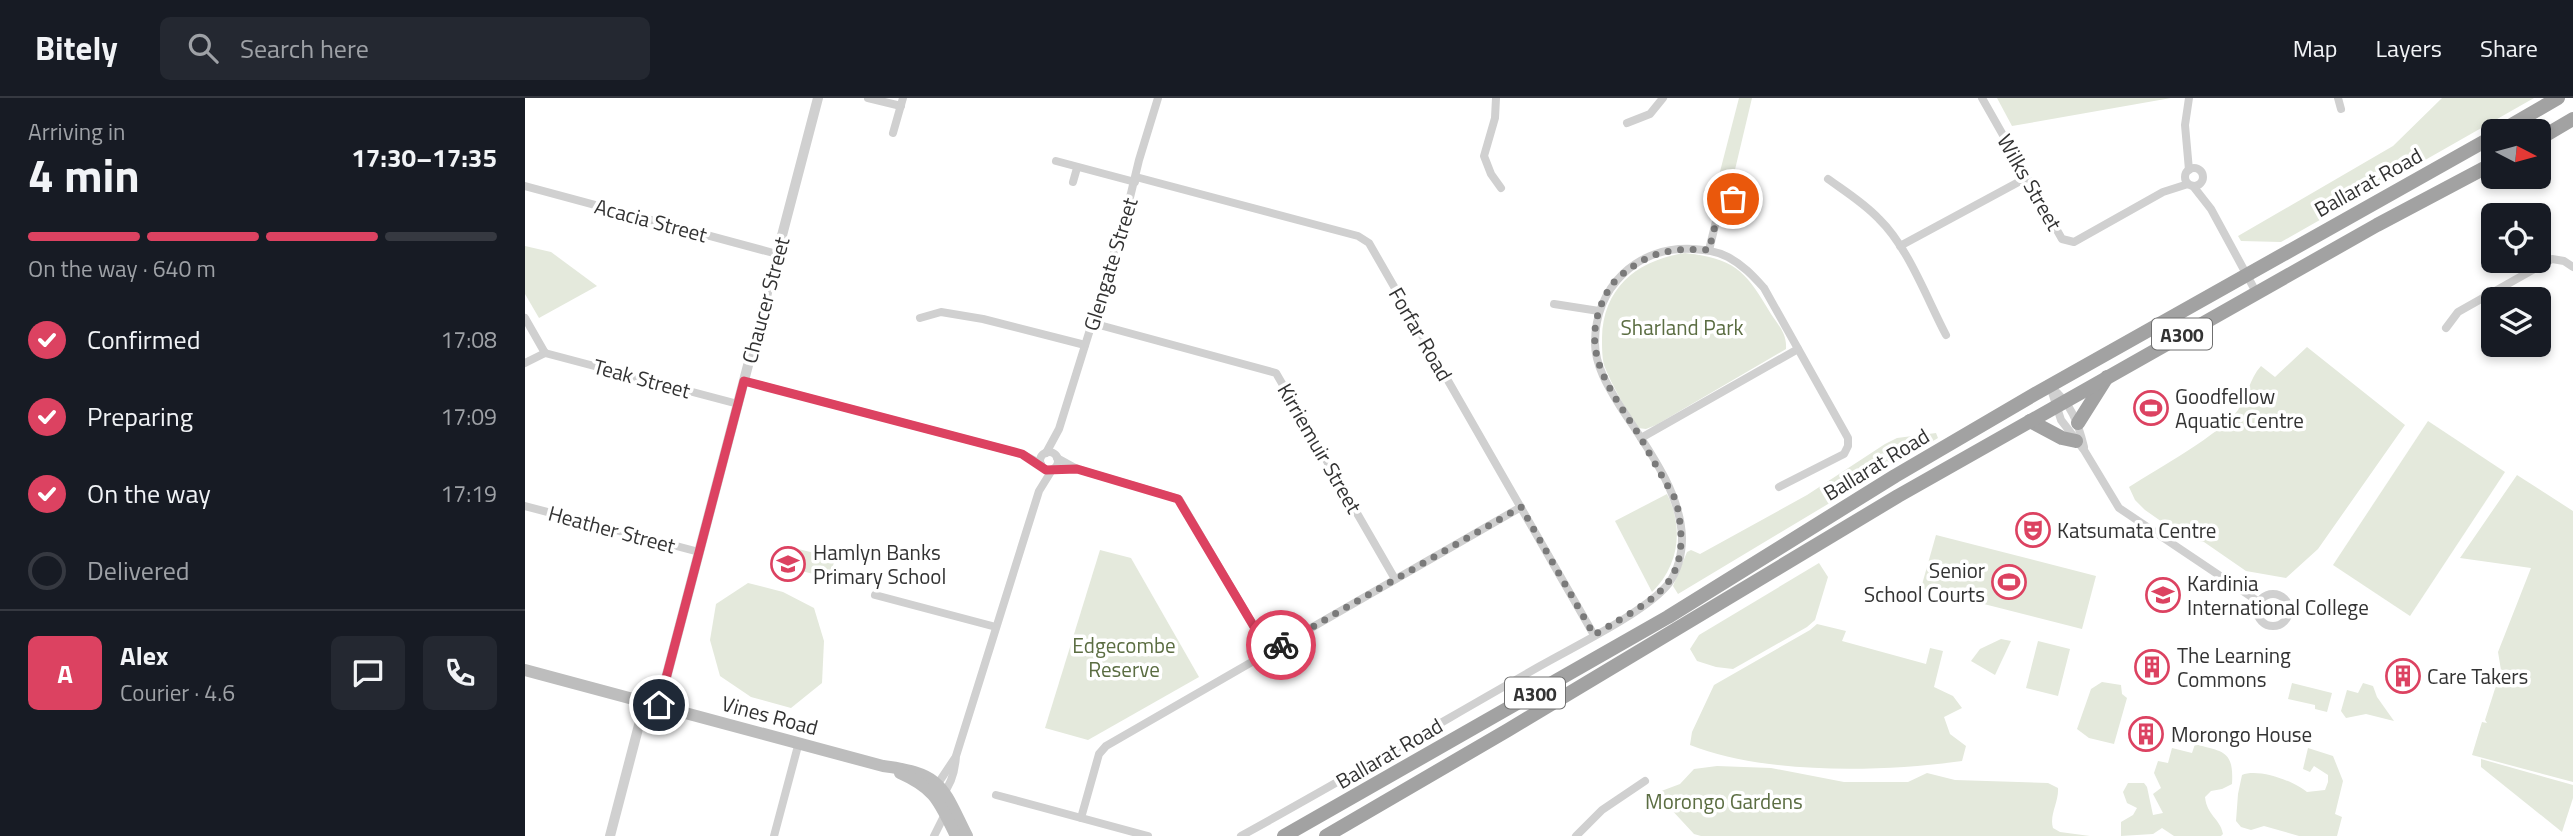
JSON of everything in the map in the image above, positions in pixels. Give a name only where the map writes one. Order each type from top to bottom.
[{"type":"highway","points":[[2522,119],[2558,98]]},
{"type":"highway","points":[[2551,132],[2573,119]]},
{"type":"highway","name":"Ballarat Road","points":[[1283,836],[1668,617],[1895,475],[2481,142]]},
{"type":"highway","name":"Ballarat Road","points":[[1326,836],[1898,496],[2256,292],[2481,170]]},
{"type":"highway","points":[[2078,424],[2107,376]]},
{"type":"highway","points":[[2030,421],[2080,446]]},
{"type":"main road","name":"Vines Road","points":[[525,670],[883,766],[918,771],[938,792]]},
{"type":"main road","points":[[938,792],[955,836]]},
{"type":"main road","points":[[938,792],[967,836]]},
{"type":"street","name":"Chaucer Street","points":[[659,705],[818,98]]},
{"type":"street","points":[[868,98],[902,102],[893,133]]},
{"type":"street","name":"Glengate Street","points":[[1053,469],[1057,457],[1059,429],[1159,98]]},
{"type":"street","points":[[1496,98],[1495,118],[1484,156],[1491,174],[1501,188]]},
{"type":"street","points":[[1626,123],[1650,114],[1664,98]]},
{"type":"street","name":"Wilks Street","points":[[1982,98],[2062,239],[2068,242],[2074,242],[2190,176],[2202,181]]},
{"type":"street","points":[[2189,98],[2185,125],[2190,176],[2256,292]]},
{"type":"street","points":[[2338,98],[2341,109]]},
{"type":"street","name":"Forfar Road","points":[[1056,161],[1364,238],[1594,635]]},
{"type":"street","points":[[1073,182],[1077,168]]},
{"type":"street","points":[[2190,176],[2202,173],[2211,209]]},
{"type":"street","points":[[1900,246],[2027,178]]},
{"type":"street","points":[[1828,179],[1881,220],[1900,246],[1946,335]]},
{"type":"street","name":"Acacia Street","points":[[525,186],[777,254]]},
{"type":"street","points":[[1708,192],[1721,201],[1736,198]]},
{"type":"street","points":[[1709,250],[1721,201]]},
{"type":"street","points":[[1779,487],[1844,454],[1848,438],[1764,288],[1746,269],[1728,257],[1709,250],[1683,248],[1659,251],[1616,279],[1599,311],[1594,346],[1601,371],[1641,438],[1798,349]]},
{"type":"street","points":[[2446,328],[2458,312],[2552,259],[2558,259],[2573,267]]},
{"type":"street","points":[[1553,304],[1599,311]]},
{"type":"street","points":[[920,318],[941,312],[983,319],[1085,345]]},
{"type":"street","points":[[525,318],[545,353],[525,363]]},
{"type":"street","name":"Kirriemuir Street","points":[[1092,323],[1276,373],[1395,579]]},
{"type":"street","name":"Teak Street","points":[[545,353],[738,404]]},
{"type":"street","points":[[744,381],[1022,454],[1051,452],[1077,469],[1178,499],[1269,652]]},
{"type":"street","points":[[2050,386],[2078,424],[2080,446]]},
{"type":"street","points":[[2061,404],[2061,420],[2124,512],[2259,602]]},
{"type":"street","name":"Glengate Street","points":[[1041,466],[1044,454],[1059,429]]},
{"type":"street","name":"Ballarat Road","points":[[1241,836],[1654,598],[1669,583],[1681,554],[1681,524],[1676,500],[1641,438]]},
{"type":"street","points":[[1022,454],[1041,466],[1077,469]]},
{"type":"street","points":[[938,792],[956,756],[1039,491],[1041,466]]},
{"type":"street","points":[[1039,491],[1053,469]]},
{"type":"street","name":"Heather Street","points":[[525,506],[699,552]]},
{"type":"street","points":[[1081,818],[1103,748],[1521,507]]},
{"type":"street","points":[[875,595],[996,627]]},
{"type":"street","points":[[2267,595],[2282,597],[2288,606],[2285,621],[2273,627],[2262,623],[2256,613],[2259,602],[2267,595]]},
{"type":"street","points":[[610,836],[645,702]]},
{"type":"street","points":[[774,836],[799,742]]},
{"type":"street","points":[[1576,836],[1602,810],[1645,781]]},
{"type":"street","points":[[996,795],[1148,836]]},
{"type":"street","points":[[934,836],[945,814]]},
{"type":"green space","points":[[1739,98],[1752,98],[1733,178],[1734,194],[1715,191]]},
{"type":"green space","points":[[1997,98],[2171,98],[2012,126]]},
{"type":"green space","points":[[2442,98],[2534,98],[2497,119],[2481,119],[2481,128],[2281,242],[2241,241],[2238,236],[2393,146]]},
{"type":"green space","points":[[525,246],[551,252],[597,286],[539,318],[525,294]]},
{"type":"green space","name":"Sharland Park","points":[[1685,253],[1717,259],[1747,278],[1782,330],[1786,349],[1656,425],[1646,429],[1638,428],[1604,365],[1604,320],[1609,304],[1626,279],[1652,262]]},
{"type":"green space","points":[[2307,347],[2405,425],[2318,549],[2286,578],[2246,571],[2204,542],[2185,538],[2145,510],[2135,500],[2129,487],[2218,430],[2230,419],[2241,405],[2261,366],[2275,377]]},
{"type":"green space","points":[[2428,421],[2505,472],[2410,616],[2333,565]]},
{"type":"green space","points":[[1936,433],[1938,438],[1678,594],[1673,586],[1687,552],[1691,550],[1700,554],[1807,495],[1897,438]]},
{"type":"green space","points":[[2517,475],[2573,511],[2573,782],[2472,755],[2482,722],[2487,723],[2485,720],[2501,670],[2498,652],[2531,568],[2460,558]]},
{"type":"green space","points":[[1667,494],[1676,520],[1676,546],[1668,570],[1652,592],[1615,521]]},
{"type":"green space","name":"Senior School Courts","points":[[1936,535],[2096,576],[2082,629],[1921,588]]},
{"type":"green space","points":[[794,548],[835,558],[830,578],[789,568]]},
{"type":"green space","name":"Edgecombe Reserve","points":[[1100,550],[1131,558],[1199,677],[1088,740],[1045,728]]},
{"type":"green space","points":[[1819,563],[1828,577],[1815,620],[1807,627],[1733,669],[1697,661],[1690,649],[1699,635]]},
{"type":"green space","points":[[748,583],[783,592],[814,608],[824,641],[822,683],[791,708],[751,697],[720,676],[710,640],[716,604]]},
{"type":"green space","points":[[1817,624],[1846,631],[1842,641],[1926,664],[1930,648],[1943,651],[1934,687],[1953,696],[1962,708],[1944,717],[1950,734],[1966,746],[1962,761],[1861,769],[1788,766],[1720,755],[1690,745],[1692,732],[1714,685]]},
{"type":"green space","points":[[2001,639],[2011,641],[1995,675],[1971,661],[1980,649]]},
{"type":"green space","points":[[2038,641],[2070,649],[2058,696],[2026,688]]},
{"type":"green space","points":[[2102,682],[2121,685],[2122,694],[2127,698],[2114,744],[2089,738],[2077,729],[2091,689]]},
{"type":"green space","points":[[2292,683],[2332,693],[2327,712],[2315,709],[2315,705],[2288,699]]},
{"type":"green space","points":[[2363,683],[2373,686],[2377,697],[2394,721],[2366,714],[2346,718],[2341,711],[2347,690],[2358,693]]},
{"type":"green space","points":[[2195,744],[2220,751],[2229,759],[2231,765],[2232,784],[2211,791],[2205,797],[2208,809],[2223,834],[2174,836],[2162,828],[2153,834],[2121,836],[2121,822],[2133,815],[2137,808],[2127,803],[2123,792],[2128,783],[2144,783],[2153,815],[2163,813],[2153,794],[2161,788],[2154,773],[2158,761],[2168,763],[2172,748],[2192,753]]},
{"type":"green space","points":[[2308,748],[2333,756],[2343,781],[2335,814],[2342,817],[2337,836],[2299,836],[2264,826],[2251,830],[2241,827],[2236,821],[2242,775],[2257,773],[2276,777],[2307,792],[2325,790],[2328,775],[2314,766],[2310,772],[2303,769]]},
{"type":"green space","points":[[2481,759],[2573,785],[2573,798],[2562,832],[2481,767]]},
{"type":"green space","name":"Morongo Gardens","points":[[1717,766],[1771,768],[1844,782],[1908,782],[1927,773],[1955,780],[2048,783],[2058,788],[2052,818],[2053,828],[2060,832],[2090,836],[1701,836],[1694,834],[1656,793],[1680,784],[1694,769]]},
{"type":"way so far","points":[[1281,645],[1521,507],[1594,635],[1657,596],[1669,583],[1679,563],[1682,546],[1681,524],[1676,500],[1601,371],[1594,346],[1596,317],[1616,279],[1637,263],[1659,251],[1683,248],[1709,250],[1721,201],[1733,199]]},
{"type":"place","name":"Goodfellow Aquatic Centre","points":[[2151,408]]},
{"type":"place","name":"Katsumata Centre","points":[[2033,530]]},
{"type":"place","name":"Hamlyn Banks Primary School","points":[[788,564]]},
{"type":"place","name":"Senior School Courts","points":[[2009,582]]},
{"type":"place","name":"Kardinia International College","points":[[2163,595]]},
{"type":"place","name":"The Learning Commons","points":[[2152,667]]},
{"type":"place","name":"Care Takers","points":[[2403,676]]},
{"type":"place","name":"Morongo House","points":[[2146,734]]},
{"type":"route","points":[[659,705],[744,381],[1022,454],[1041,464],[1046,470],[1077,469],[1170,495],[1184,506],[1269,652],[1281,645]]}]
